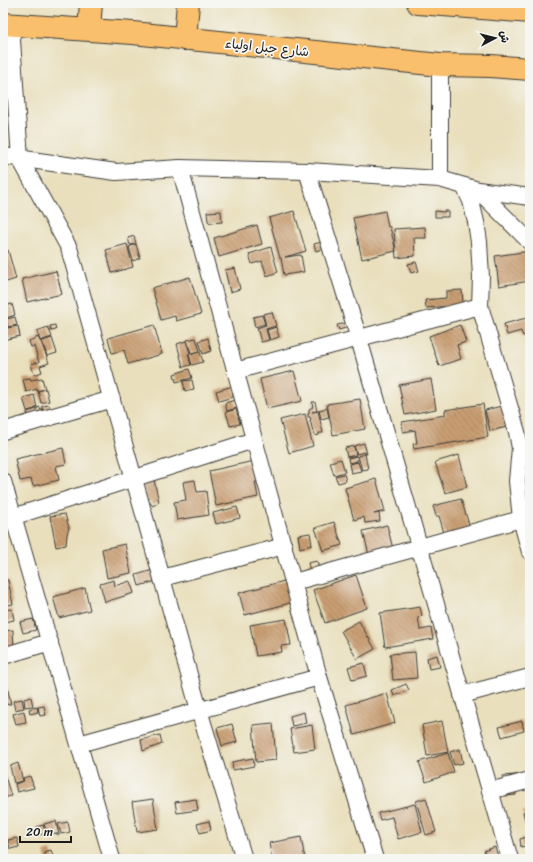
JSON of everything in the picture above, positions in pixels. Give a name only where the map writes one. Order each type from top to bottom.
[{"type":"highway","points":[[89,29],[91,3]]},
{"type":"highway","points":[[185,39],[188,3]]},
{"type":"highway","points":[[418,3],[530,12]]},
{"type":"highway","name":"شارع جبل اولياء","points":[[7,24],[89,29],[440,65],[491,66],[530,69]]},
{"type":"street","points":[[7,24],[20,159],[70,248],[199,710],[244,859]]},
{"type":"street","points":[[440,65],[440,179]]},
{"type":"street","points":[[3,156],[116,172],[180,168],[307,171],[440,179],[471,188],[530,197]]},
{"type":"street","points":[[180,168],[319,677],[375,859]]},
{"type":"street","points":[[307,171],[359,339],[510,859]]},
{"type":"street","points":[[471,188],[530,242]]},
{"type":"street","points":[[471,188],[471,201],[479,242],[481,277],[480,306],[517,432],[520,448],[517,481],[521,519],[530,552]]},
{"type":"street","points":[[235,371],[480,306]]},
{"type":"street","points":[[3,431],[112,399]]},
{"type":"street","points":[[8,519],[254,440]]},
{"type":"street","points":[[3,481],[8,519],[50,642],[112,859]]},
{"type":"street","points":[[294,582],[521,519]]},
{"type":"street","points":[[162,578],[284,546]]},
{"type":"street","points":[[3,656],[50,642]]},
{"type":"street","points":[[80,744],[319,677]]},
{"type":"street","points":[[462,696],[530,677]]},
{"type":"street","points":[[490,791],[530,780]]},
{"type":"building","points":[[221,211],[222,222],[210,223],[208,221],[207,212]]},
{"type":"building","points":[[294,211],[306,251],[285,257],[301,255],[304,272],[284,275],[281,258],[269,218]]},
{"type":"building","points":[[385,211],[388,227],[390,227],[396,251],[362,259],[353,218]]},
{"type":"building","points":[[435,211],[448,211],[448,217],[435,217]]},
{"type":"building","points":[[257,225],[262,244],[219,257],[214,238]]},
{"type":"building","points":[[425,227],[426,238],[414,238],[415,256],[396,258],[394,229]]},
{"type":"building","points":[[134,236],[136,244],[130,245],[128,238]]},
{"type":"building","points":[[322,242],[323,249],[316,251],[314,244]]},
{"type":"building","points":[[127,244],[133,267],[112,273],[106,250]]},
{"type":"building","points":[[136,244],[140,258],[133,261],[129,247]]},
{"type":"building","points":[[271,247],[278,272],[267,276],[262,261],[252,264],[249,254]]},
{"type":"building","points":[[8,250],[16,279],[3,283],[3,252]]},
{"type":"building","points":[[530,251],[530,281],[499,286],[495,256]]},
{"type":"building","points":[[416,262],[419,271],[411,273],[408,264]]},
{"type":"building","points":[[235,268],[240,289],[230,292],[225,270]]},
{"type":"building","points":[[56,271],[62,294],[27,302],[22,279]]},
{"type":"building","points":[[190,277],[201,314],[176,321],[175,316],[161,320],[152,288]]},
{"type":"building","points":[[462,290],[463,305],[426,308],[425,300],[446,298],[446,291]]},
{"type":"building","points":[[12,304],[15,315],[6,318],[3,306]]},
{"type":"building","points":[[272,312],[276,326],[266,329],[269,340],[261,342],[257,328],[266,325],[263,314]]},
{"type":"building","points":[[262,315],[265,324],[255,327],[253,317]]},
{"type":"building","points":[[3,317],[7,328],[18,326],[20,336],[3,340]]},
{"type":"building","points":[[15,317],[17,325],[8,327],[6,319]]},
{"type":"building","points":[[530,317],[530,334],[523,336],[521,331],[507,335],[504,324]]},
{"type":"building","points":[[348,323],[349,327],[339,330],[337,325]]},
{"type":"building","points":[[55,325],[56,330],[51,331],[50,326]]},
{"type":"building","points":[[154,325],[162,354],[128,364],[124,350],[112,353],[108,338]]},
{"type":"building","points":[[460,325],[466,342],[457,345],[461,359],[439,366],[429,336]]},
{"type":"building","points":[[48,327],[52,337],[40,341],[37,331]]},
{"type":"building","points":[[276,327],[279,337],[270,340],[267,330]]},
{"type":"building","points":[[38,337],[41,341],[49,363],[40,366],[42,372],[34,375],[31,364],[39,362],[34,346],[31,347],[29,341]]},
{"type":"building","points":[[52,338],[57,353],[47,356],[42,341]]},
{"type":"building","points":[[196,338],[200,351],[191,353],[187,340]]},
{"type":"building","points":[[208,338],[211,351],[203,354],[199,341]]},
{"type":"building","points":[[186,341],[190,353],[188,354],[191,365],[183,367],[177,344]]},
{"type":"building","points":[[200,352],[203,362],[192,365],[189,355]]},
{"type":"building","points":[[189,369],[192,378],[176,382],[174,374]]},
{"type":"building","points":[[294,371],[302,401],[267,409],[260,379]]},
{"type":"building","points":[[30,378],[31,380],[42,378],[45,389],[37,391],[37,389],[26,392],[23,379]]},
{"type":"building","points":[[431,379],[436,409],[405,415],[399,385]]},
{"type":"building","points":[[192,380],[194,389],[185,391],[183,381]]},
{"type":"building","points":[[233,386],[236,396],[219,401],[216,391]]},
{"type":"building","points":[[46,389],[49,401],[41,403],[38,391]]},
{"type":"building","points":[[34,395],[37,407],[27,411],[23,398]]},
{"type":"building","points":[[360,399],[365,429],[333,435],[327,404]]},
{"type":"building","points":[[235,400],[237,408],[227,411],[225,403]]},
{"type":"building","points":[[312,402],[315,402],[317,411],[312,412],[318,411],[323,433],[319,433],[319,435],[316,436],[314,435],[310,417],[308,417],[309,409],[313,407]]},
{"type":"building","points":[[483,404],[488,437],[414,449],[413,444],[417,443],[415,430],[403,432],[402,422],[445,415],[445,410]]},
{"type":"building","points":[[49,405],[52,412],[43,414],[42,406]]},
{"type":"building","points":[[502,406],[507,427],[490,431],[485,410]]},
{"type":"building","points":[[40,407],[42,415],[28,419],[27,412]]},
{"type":"building","points":[[327,408],[329,417],[321,419],[319,410]]},
{"type":"building","points":[[236,409],[240,424],[230,426],[226,412]]},
{"type":"building","points":[[305,414],[313,446],[289,453],[280,420]]},
{"type":"building","points":[[364,443],[367,454],[365,454],[365,452],[357,454],[354,446]]},
{"type":"building","points":[[354,446],[356,455],[347,457],[345,448]]},
{"type":"building","points":[[63,448],[66,464],[56,466],[59,480],[33,486],[31,479],[20,481],[15,459]]},
{"type":"building","points":[[365,454],[368,469],[362,470],[358,456]]},
{"type":"building","points":[[459,455],[467,487],[445,493],[435,462]]},
{"type":"building","points":[[357,456],[358,461],[349,463],[348,458]]},
{"type":"building","points":[[341,459],[345,472],[334,475],[330,462]]},
{"type":"building","points":[[254,461],[258,482],[255,482],[258,497],[216,506],[209,471]]},
{"type":"building","points":[[358,462],[361,471],[351,473],[349,464]]},
{"type":"building","points":[[344,474],[346,481],[338,483],[335,476]]},
{"type":"building","points":[[376,479],[385,511],[374,514],[379,513],[380,521],[365,523],[364,517],[354,520],[345,488]]},
{"type":"building","points":[[154,480],[159,502],[153,506],[145,497],[143,483]]},
{"type":"building","points":[[195,480],[197,492],[206,491],[209,515],[177,520],[174,502],[186,500],[183,482]]},
{"type":"building","points":[[461,499],[471,531],[445,536],[439,516],[436,516],[433,506]]},
{"type":"building","points":[[237,507],[240,518],[216,524],[213,513]]},
{"type":"building","points":[[65,514],[69,528],[66,545],[56,547],[50,516]]},
{"type":"building","points":[[334,522],[342,545],[323,551],[315,528]]},
{"type":"building","points":[[387,525],[393,549],[369,555],[363,531]]},
{"type":"building","points":[[310,533],[312,545],[300,548],[298,535]]},
{"type":"building","points":[[125,544],[131,573],[107,578],[102,549]]},
{"type":"building","points":[[317,561],[319,569],[310,571],[308,563]]},
{"type":"building","points":[[153,570],[156,581],[139,586],[136,575]]},
{"type":"building","points":[[356,575],[367,608],[325,623],[313,590]]},
{"type":"building","points":[[8,580],[13,604],[3,606],[3,581]]},
{"type":"building","points":[[114,580],[115,586],[130,581],[134,593],[105,602],[100,584]]},
{"type":"building","points":[[288,580],[294,602],[245,615],[239,593]]},
{"type":"building","points":[[85,588],[90,610],[59,618],[53,597]]},
{"type":"building","points":[[420,607],[422,616],[418,617],[420,630],[431,628],[433,639],[385,647],[380,613]]},
{"type":"building","points":[[12,609],[14,620],[4,622],[3,610]]},
{"type":"building","points":[[33,619],[36,630],[23,633],[20,622]]},
{"type":"building","points":[[286,619],[291,645],[281,646],[282,652],[256,656],[250,625]]},
{"type":"building","points":[[359,621],[375,649],[357,659],[341,631]]},
{"type":"building","points":[[13,630],[14,648],[3,649],[3,631]]},
{"type":"building","points":[[415,652],[417,678],[393,680],[390,654]]},
{"type":"building","points":[[437,655],[440,667],[429,669],[427,658]]},
{"type":"building","points":[[364,663],[367,676],[352,680],[348,667]]},
{"type":"building","points":[[406,684],[409,690],[394,696],[392,690]]},
{"type":"building","points":[[7,686],[11,704],[3,705],[3,687]]},
{"type":"building","points":[[387,693],[395,723],[354,735],[346,705]]},
{"type":"building","points":[[31,697],[33,706],[25,707],[24,699]]},
{"type":"building","points":[[22,699],[24,708],[15,710],[13,701]]},
{"type":"building","points":[[44,706],[46,715],[40,716],[38,707]]},
{"type":"building","points":[[37,707],[38,712],[30,714],[29,709]]},
{"type":"building","points":[[24,711],[26,722],[16,724],[13,714]]},
{"type":"building","points":[[304,712],[306,723],[292,726],[290,716]]},
{"type":"building","points":[[442,721],[448,752],[427,756],[422,725]]},
{"type":"building","points":[[522,721],[524,731],[502,737],[499,727]]},
{"type":"building","points":[[273,723],[276,760],[256,762],[253,725]]},
{"type":"building","points":[[232,724],[237,742],[222,746],[217,728]]},
{"type":"building","points":[[312,725],[315,749],[294,752],[290,729]]},
{"type":"building","points":[[160,735],[162,744],[143,751],[141,740]]},
{"type":"building","points":[[460,749],[463,763],[454,765],[450,752]]},
{"type":"building","points":[[448,753],[454,772],[426,782],[419,762]]},
{"type":"building","points":[[253,758],[254,766],[233,770],[232,762]]},
{"type":"building","points":[[18,763],[23,781],[14,783],[10,766]]},
{"type":"building","points":[[526,774],[515,782],[516,795],[504,796],[503,776]]},
{"type":"building","points":[[3,776],[5,776],[11,796],[3,798]]},
{"type":"building","points":[[30,776],[34,788],[17,792],[15,784],[24,781],[23,778]]},
{"type":"building","points":[[426,798],[436,832],[426,835],[416,801]]},
{"type":"building","points":[[153,799],[158,829],[137,832],[132,802]]},
{"type":"building","points":[[196,799],[198,810],[177,813],[175,802]]},
{"type":"building","points":[[415,804],[422,832],[398,839],[392,817],[380,820],[378,813]]},
{"type":"building","points":[[530,810],[530,833],[528,833],[523,812]]},
{"type":"building","points":[[56,821],[59,835],[55,833],[47,835],[44,824]]},
{"type":"building","points":[[209,821],[211,830],[200,833],[197,824]]},
{"type":"building","points":[[68,822],[70,832],[61,834],[58,824]]},
{"type":"building","points":[[43,825],[46,833],[39,835],[37,827]]},
{"type":"building","points":[[530,836],[530,845],[521,847],[520,839]]},
{"type":"building","points":[[301,837],[305,859],[272,859],[269,843]]},
{"type":"building","points":[[17,838],[19,847],[10,849],[8,840]]},
{"type":"building","points":[[495,847],[498,856],[487,859],[484,851]]},
{"type":"building","points":[[51,850],[54,859],[46,859],[44,852]]}]
